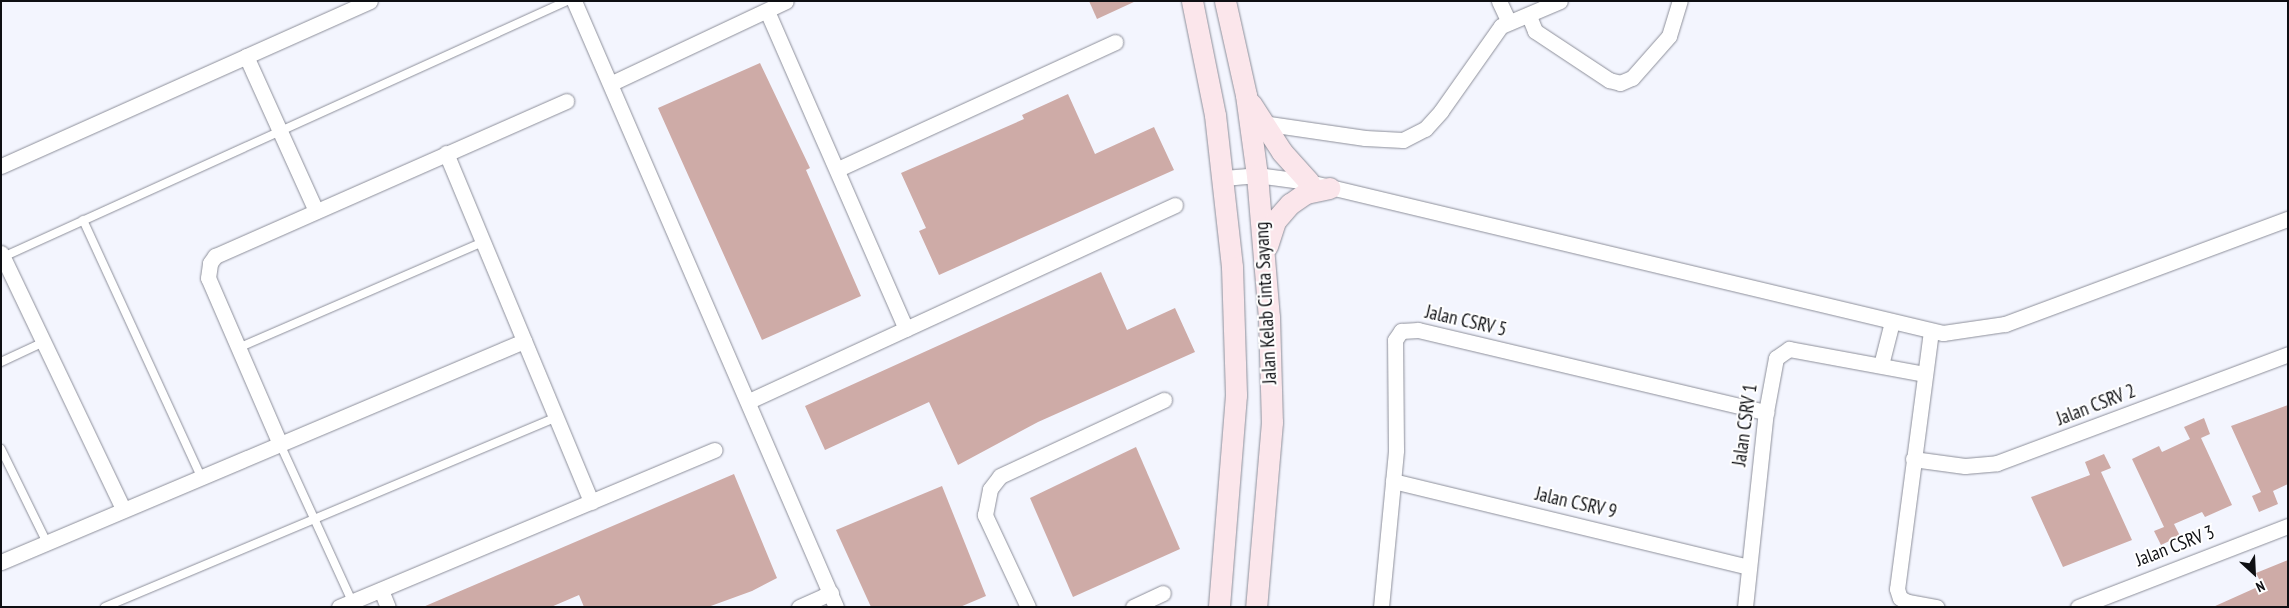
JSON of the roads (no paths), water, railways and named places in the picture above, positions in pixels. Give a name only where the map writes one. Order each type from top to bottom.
[{"type":"main road","name":"Jalan Kelab Cinta Sayang","points":[[1192,1],[1224,178],[1232,267],[1236,395],[1219,607]]},
{"type":"main road","name":"Jalan Kelab Cinta Sayang","points":[[1224,1],[1246,95],[1265,251],[1272,422],[1256,607]]},
{"type":"main road","points":[[1246,95],[1262,123],[1309,182]]},
{"type":"main road","points":[[1265,251],[1276,221],[1290,204],[1306,193],[1330,188]]},
{"type":"street","points":[[1,166],[370,1]]},
{"type":"street","points":[[574,1],[612,83],[834,600],[799,607]]},
{"type":"street","points":[[612,83],[786,1]]},
{"type":"street","points":[[1499,1],[1509,22]]},
{"type":"street","points":[[1262,123],[1391,141],[1415,135],[1441,111],[1493,33],[1509,22],[1528,16],[1560,1]]},
{"type":"street","points":[[1528,16],[1535,31],[1609,80],[1620,82],[1632,78],[1669,36],[1680,1]]},
{"type":"street","points":[[767,10],[838,169],[906,329]]},
{"type":"street","points":[[838,169],[1116,42]]},
{"type":"street","points":[[246,56],[316,211]]},
{"type":"street","points":[[280,444],[208,278],[210,263],[225,250],[566,101]]},
{"type":"street","points":[[446,153],[591,502]]},
{"type":"street","points":[[1224,178],[1257,175],[1309,182],[1931,331],[1964,333],[2005,324],[2288,219]]},
{"type":"street","points":[[749,401],[1175,205]]},
{"type":"street","points":[[2,255],[123,509]]},
{"type":"street","points":[[1881,364],[1892,322]]},
{"type":"street","name":"Jalan CSRV 5","points":[[1381,607],[1393,481],[1395,340],[1401,331],[1408,329],[1766,412]]},
{"type":"street","points":[[1931,331],[1897,589],[1900,598],[1908,602],[1937,607]]},
{"type":"street","points":[[1,562],[524,341]]},
{"type":"street","name":"Jalan CSRV 1","points":[[1745,607],[1766,412],[1776,358],[1782,352],[1789,349],[1881,364],[1925,374]]},
{"type":"street","name":"Jalan CSRV 2","points":[[1914,459],[1965,466],[1997,464],[2288,354]]},
{"type":"street","points":[[1028,607],[985,515],[990,489],[1000,476],[1164,400]]},
{"type":"street","points":[[346,604],[714,450]]},
{"type":"street","name":"Jalan CSRV 9","points":[[1393,481],[1748,567]]},
{"type":"street","name":"Jalan CSRV 3","points":[[2078,607],[2288,526]]},
{"type":"street","points":[[380,590],[388,607]]},
{"type":"street","points":[[1133,607],[1163,593]]},
{"type":"lane","points":[[2,255],[280,132],[567,1]]},
{"type":"lane","points":[[83,220],[201,476]]},
{"type":"lane","points":[[238,348],[483,242]]},
{"type":"lane","points":[[1,362],[44,342]]},
{"type":"lane","points":[[105,607],[556,417]]},
{"type":"lane","points":[[280,444],[314,519],[346,604]]},
{"type":"lane","points":[[1,449],[46,543]]}]
